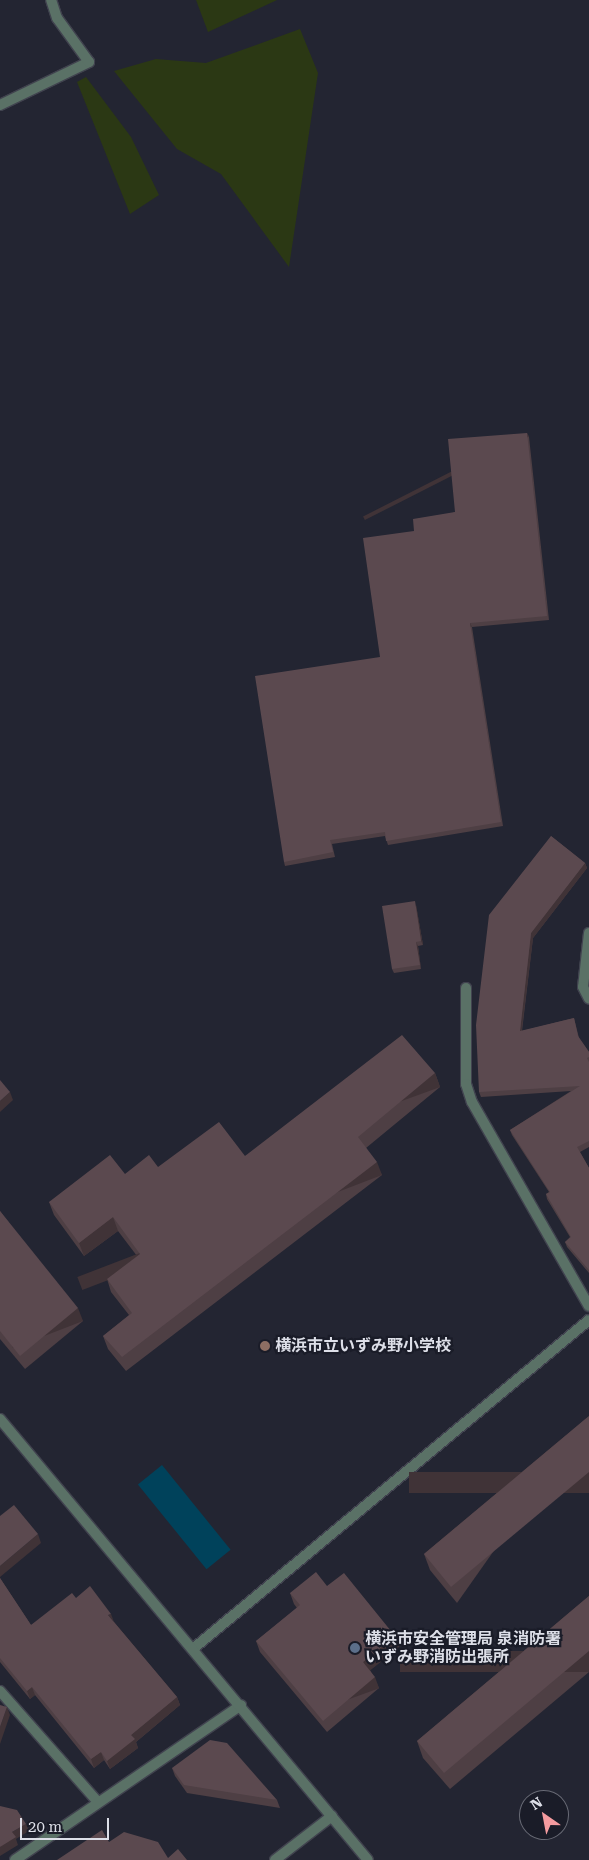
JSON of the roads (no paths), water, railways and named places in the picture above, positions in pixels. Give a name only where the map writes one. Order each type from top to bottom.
[{"type":"street","points":[[0,105],[88,62],[57,18],[50,0]]},
{"type":"street","points":[[589,933],[583,987],[589,999]]},
{"type":"street","points":[[466,988],[466,1084],[472,1102],[589,1306]]},
{"type":"street","points":[[194,1648],[589,1320]]},
{"type":"street","points":[[0,1419],[194,1648],[368,1860]]},
{"type":"street","points":[[0,1691],[98,1802]]},
{"type":"street","points":[[15,1860],[241,1705]]},
{"type":"street","points":[[275,1860],[332,1816]]},
{"type":"water","points":[[162,1465],[231,1550],[207,1569],[138,1485]]},
{"type":"place","name":"横浜市立いずみ野小学校","points":[[265,1346]]},
{"type":"place","name":"横浜市安全管理局 泉消防署 いずみ野消防出張所","points":[[355,1648]]}]
